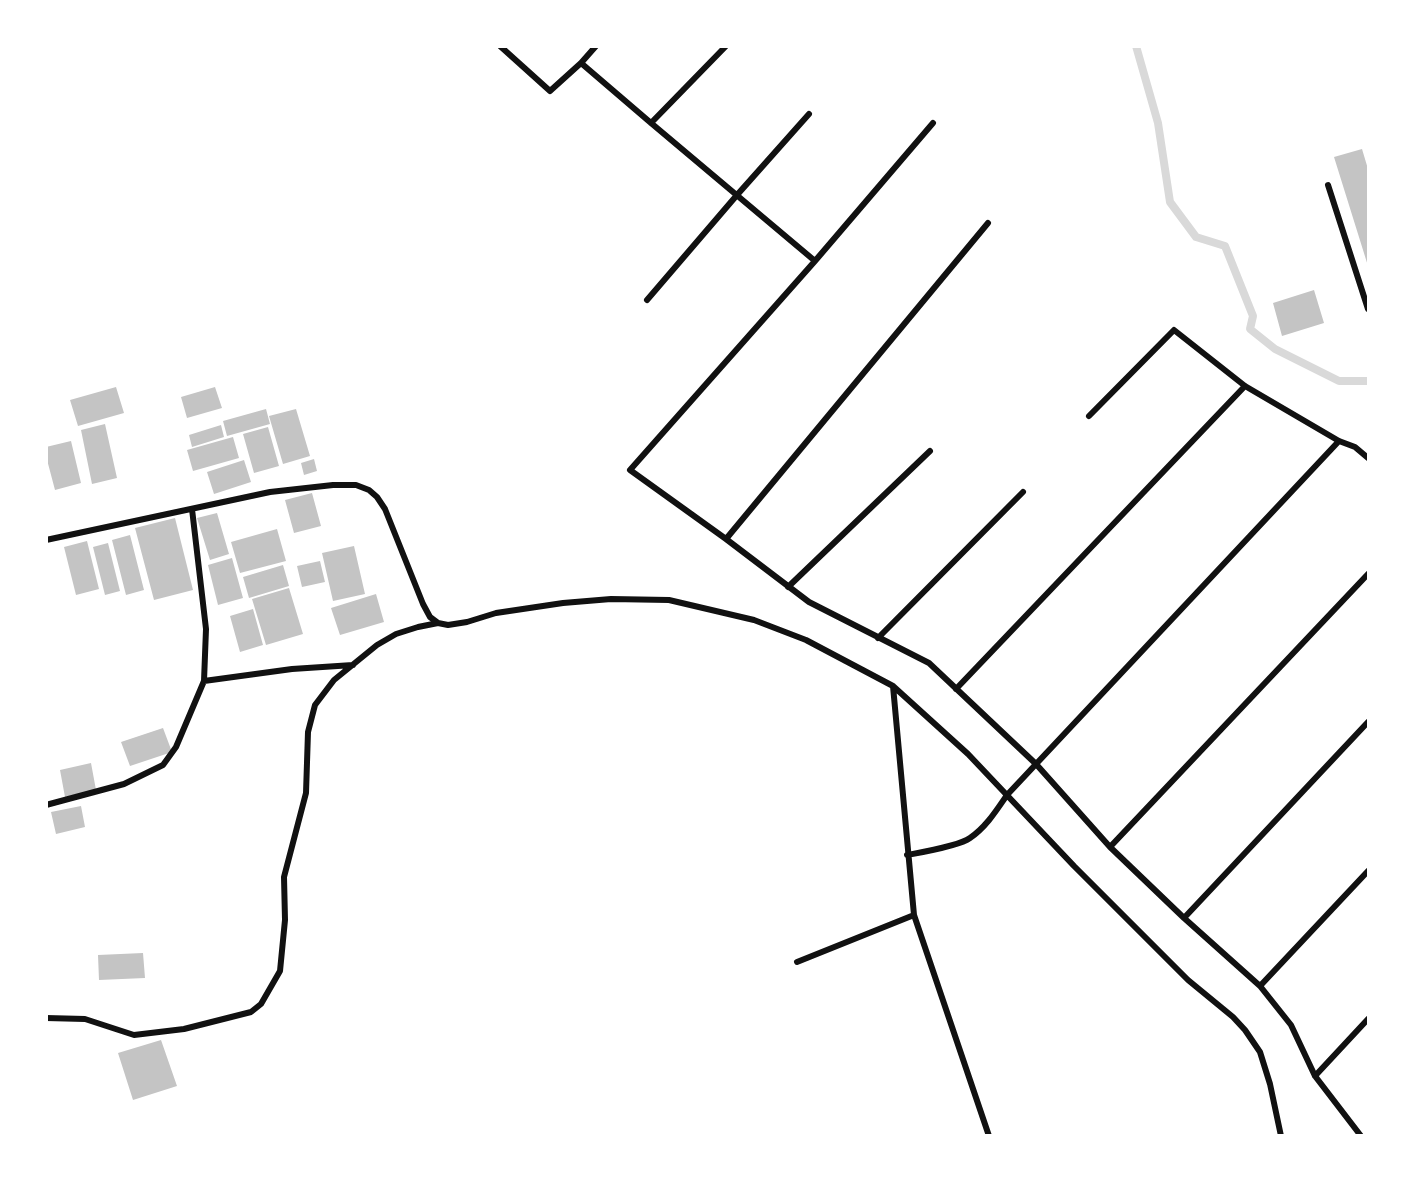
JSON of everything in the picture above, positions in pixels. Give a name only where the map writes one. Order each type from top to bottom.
[{"type":"street","points":[[500,46],[550,91],[596,46]]},
{"type":"street","points":[[651,123],[726,46]]},
{"type":"street","points":[[581,63],[815,261]]},
{"type":"street","points":[[647,300],[809,114]]},
{"type":"street","points":[[933,123],[815,261],[630,470],[809,602],[929,663],[1036,764],[1110,847],[1260,986],[1291,1025],[1315,1076],[1361,1136]]},
{"type":"street","points":[[1328,184],[1368,309]]},
{"type":"street","points":[[726,539],[988,223]]},
{"type":"street","points":[[1089,416],[1174,330],[1245,386],[1339,441],[1355,447],[1368,458]]},
{"type":"street","points":[[956,689],[1245,386]]},
{"type":"street","points":[[907,855],[969,839],[992,817],[1007,795],[1339,441]]},
{"type":"street","points":[[788,587],[930,451]]},
{"type":"street","points":[[46,540],[270,492],[333,485],[356,485],[369,490],[385,509],[423,604],[430,617],[438,623]]},
{"type":"street","points":[[878,638],[1023,492]]},
{"type":"street","points":[[46,805],[124,783],[163,765],[176,747],[204,681],[206,629],[192,509]]},
{"type":"street","points":[[1110,847],[1368,574]]},
{"type":"street","points":[[47,1018],[85,1019],[134,1035],[184,1029],[251,1012],[261,1004],[280,971],[285,920],[285,877],[306,793],[308,732],[315,705],[334,680],[377,645],[396,634],[418,627],[438,623],[448,625],[467,622],[496,614],[563,603],[611,599],[669,600],[754,620],[806,640],[893,686],[968,754],[1188,980],[1233,1017],[1245,1030],[1260,1052],[1281,1136]]},
{"type":"street","points":[[204,681],[292,669],[353,665]]},
{"type":"street","points":[[893,686],[914,915],[989,1136]]},
{"type":"street","points":[[1184,918],[1368,722]]},
{"type":"street","points":[[1260,986],[1368,871]]},
{"type":"street","points":[[797,962],[914,915]]},
{"type":"street","points":[[1315,1076],[1368,1019]]},
{"type":"building","points":[[1362,149],[1368,169],[1368,266],[1334,157]]},
{"type":"building","points":[[1314,290],[1324,323],[1282,336],[1273,303]]},
{"type":"building","points":[[116,387],[124,413],[78,426],[70,400]]},
{"type":"building","points":[[215,387],[222,408],[187,418],[181,397]]},
{"type":"building","points":[[266,409],[270,424],[227,436],[223,421]]},
{"type":"building","points":[[296,409],[310,456],[283,464],[269,416]]},
{"type":"building","points":[[105,424],[117,478],[92,484],[81,430]]},
{"type":"building","points":[[221,425],[224,437],[192,447],[189,435]]},
{"type":"building","points":[[268,427],[279,466],[254,473],[243,434]]},
{"type":"building","points":[[233,437],[239,458],[193,471],[187,450]]},
{"type":"building","points":[[71,441],[81,483],[55,490],[46,456],[46,447]]},
{"type":"building","points":[[314,459],[317,471],[304,475],[301,463]]},
{"type":"building","points":[[244,460],[251,482],[214,494],[207,472]]},
{"type":"building","points":[[312,493],[321,526],[294,533],[285,500]]},
{"type":"building","points":[[217,513],[229,554],[210,560],[197,518]]},
{"type":"building","points":[[175,518],[193,590],[154,600],[135,528]]},
{"type":"building","points":[[277,529],[286,561],[240,573],[231,542]]},
{"type":"building","points":[[130,535],[144,590],[126,595],[112,540]]},
{"type":"building","points":[[87,541],[99,589],[76,595],[64,547]]},
{"type":"building","points":[[108,543],[120,591],[105,595],[93,547]]},
{"type":"building","points":[[354,546],[365,594],[333,601],[322,553]]},
{"type":"building","points":[[232,558],[243,598],[218,605],[208,565]]},
{"type":"building","points":[[320,561],[325,582],[302,587],[297,566]]},
{"type":"building","points":[[283,565],[289,586],[249,598],[243,577]]},
{"type":"building","points":[[289,588],[303,634],[266,645],[252,599]]},
{"type":"building","points":[[376,594],[384,622],[340,635],[331,608]]},
{"type":"building","points":[[253,609],[263,645],[240,652],[230,616]]},
{"type":"building","points":[[163,728],[172,752],[130,766],[121,742]]},
{"type":"building","points":[[91,763],[96,790],[65,797],[60,770]]},
{"type":"building","points":[[81,806],[85,827],[56,834],[51,812]]},
{"type":"building","points":[[143,953],[145,978],[99,980],[98,955]]},
{"type":"building","points":[[161,1040],[177,1086],[133,1100],[118,1053]]},
{"type":"waterway","points":[[1136,46],[1158,123],[1170,202],[1196,237],[1225,246],[1253,316],[1250,329],[1275,349],[1339,381],[1368,381]]}]
